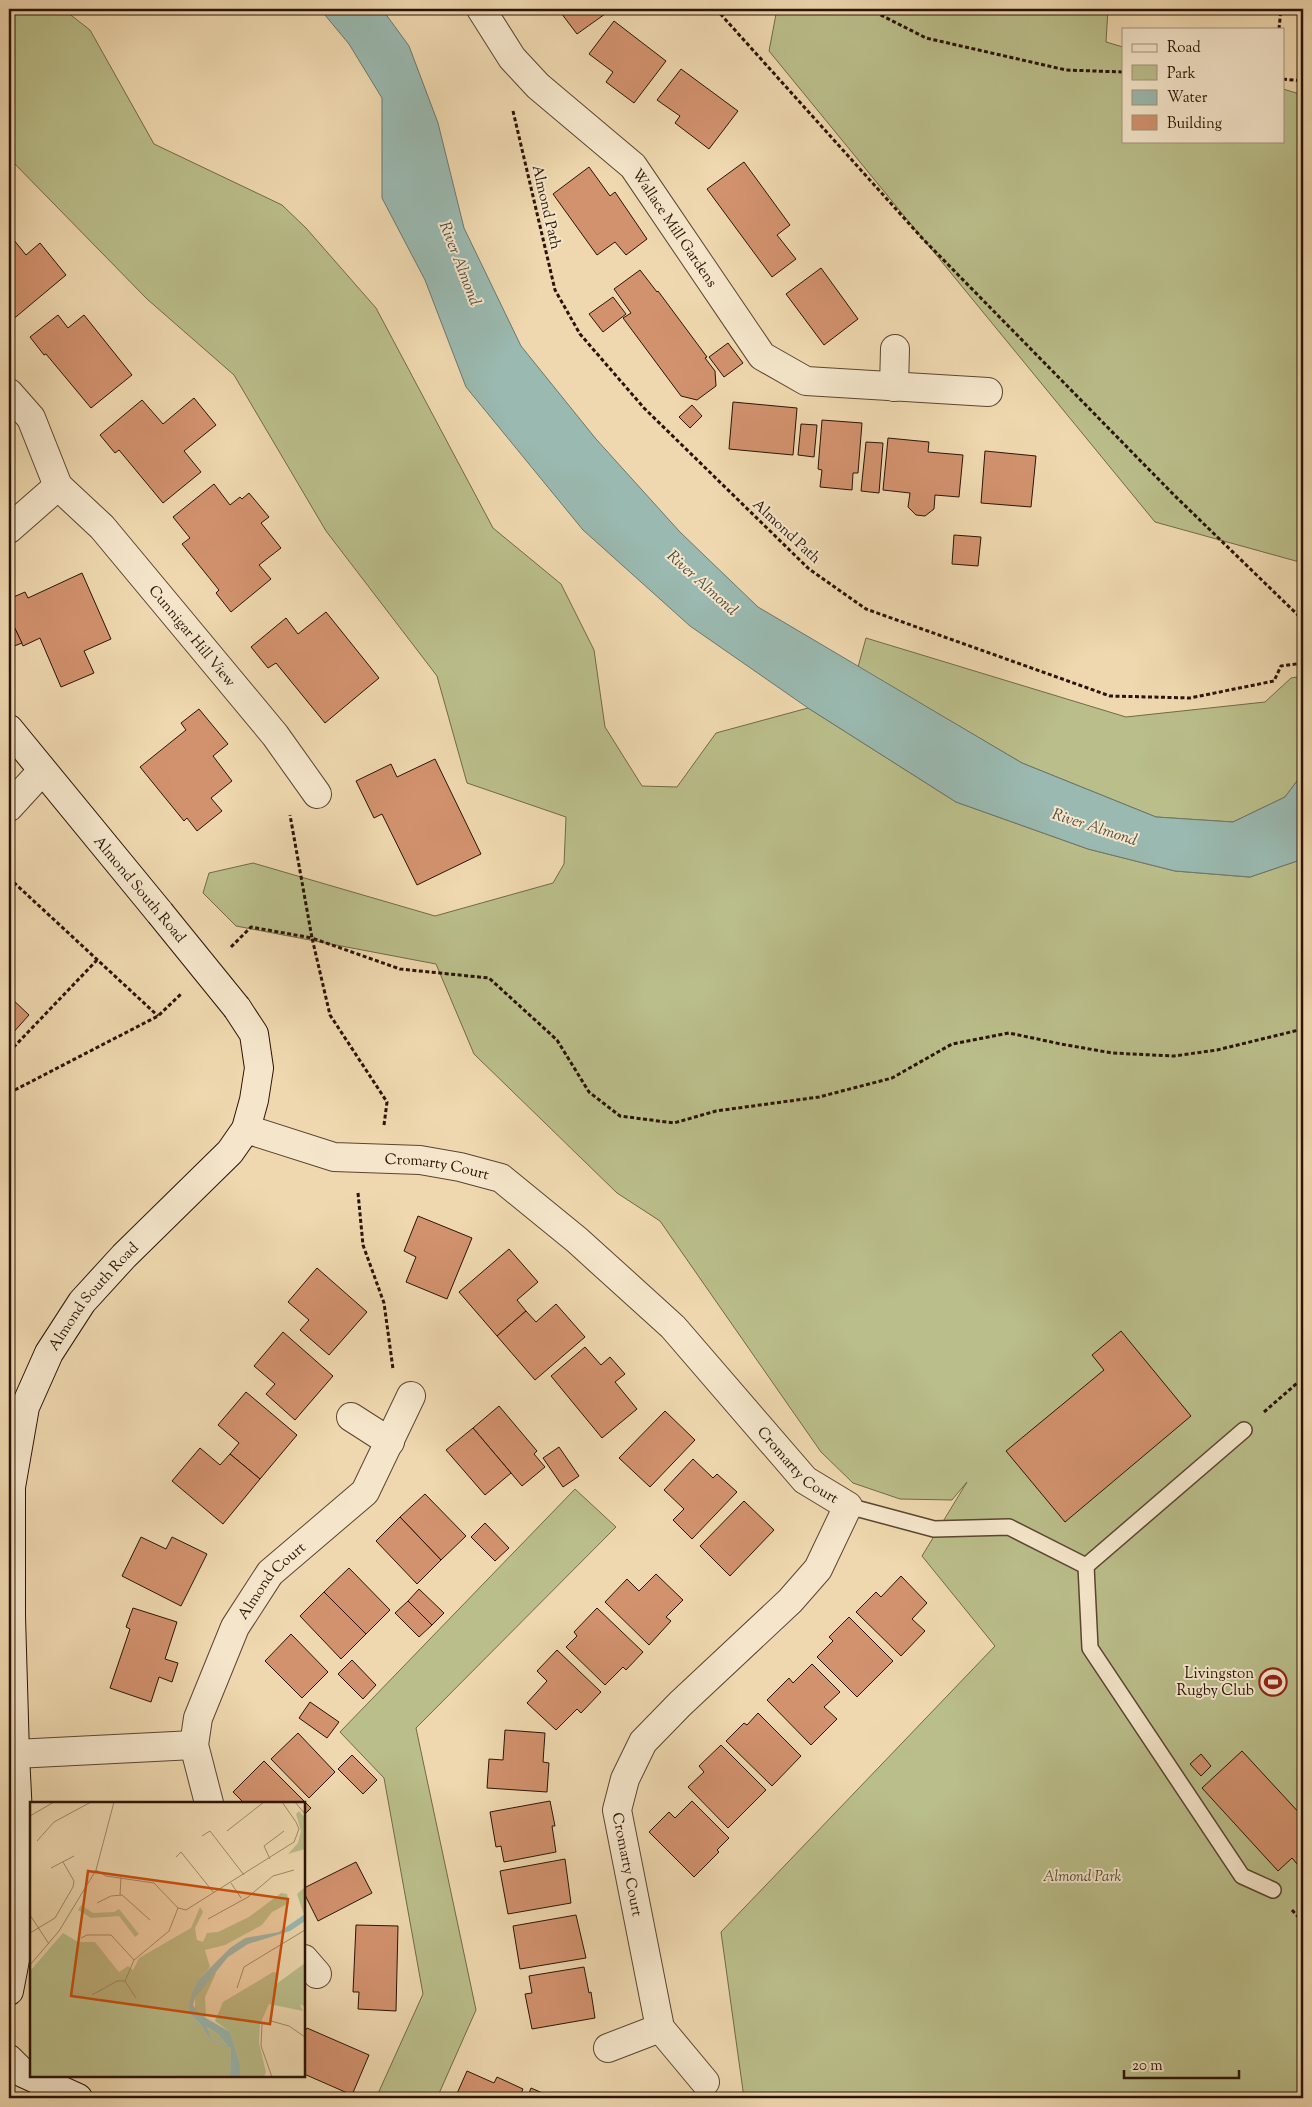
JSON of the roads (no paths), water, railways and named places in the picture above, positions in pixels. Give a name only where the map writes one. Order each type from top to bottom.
[{"type":"street","name":"Wallace Mill Gardens","points":[[481,9],[512,58],[538,86],[633,166],[762,356],[806,381],[988,392]]},
{"type":"street","points":[[894,386],[895,349]]},
{"type":"street","name":"Cunnigar Hill View","points":[[9,393],[31,418],[58,486],[102,527],[275,735],[317,794]]},
{"type":"street","points":[[9,529],[58,486]]},
{"type":"street","name":"Almond South Road","points":[[9,729],[237,1008],[254,1034],[259,1068],[254,1100],[246,1129],[230,1152],[124,1256],[82,1302],[49,1352],[26,1407],[11,1487],[11,1616],[23,1918],[9,1991]]},
{"type":"street","points":[[9,807],[42,771]]},
{"type":"street","name":"Cromarty Court","points":[[246,1129],[334,1157],[420,1160],[460,1166],[501,1178],[577,1240],[673,1327],[805,1480],[848,1506],[818,1569],[790,1601],[680,1704],[643,1742],[624,1779],[617,1810],[660,2028],[705,2082]]},
{"type":"street","name":"Almond Court","points":[[209,1802],[194,1745],[198,1718],[235,1627],[270,1573],[365,1492],[411,1396]]},
{"type":"street","points":[[351,1417],[390,1442]]},
{"type":"street","points":[[15,1754],[194,1745]]},
{"type":"street","points":[[608,2048],[660,2028]]},
{"type":"street","points":[[9,2059],[23,2072],[30,2075]]},
{"type":"street","points":[[34,2077],[78,2098]]},
{"type":"lane","points":[[1086,1566],[1244,1430]]},
{"type":"lane","points":[[848,1506],[934,1529],[1008,1527],[1086,1566]]},
{"type":"lane","points":[[1086,1566],[1090,1648],[1242,1876],[1274,1890]]},
{"type":"water","name":"River Almond","points":[[320,9],[382,9],[409,46],[438,123],[464,228],[521,346],[596,439],[680,532],[758,607],[1022,763],[1156,817],[1233,822],[1285,797],[1303,773],[1303,859],[1250,877],[1175,871],[1088,849],[956,802],[808,708],[690,626],[583,530],[466,387],[425,280],[382,198],[382,98],[349,44]]},
{"type":"place","name":"Livingston Rugby Club","points":[[1273,1682]]},
{"type":"park label","name":"Almond Park","points":[[1082,1876]]}]
